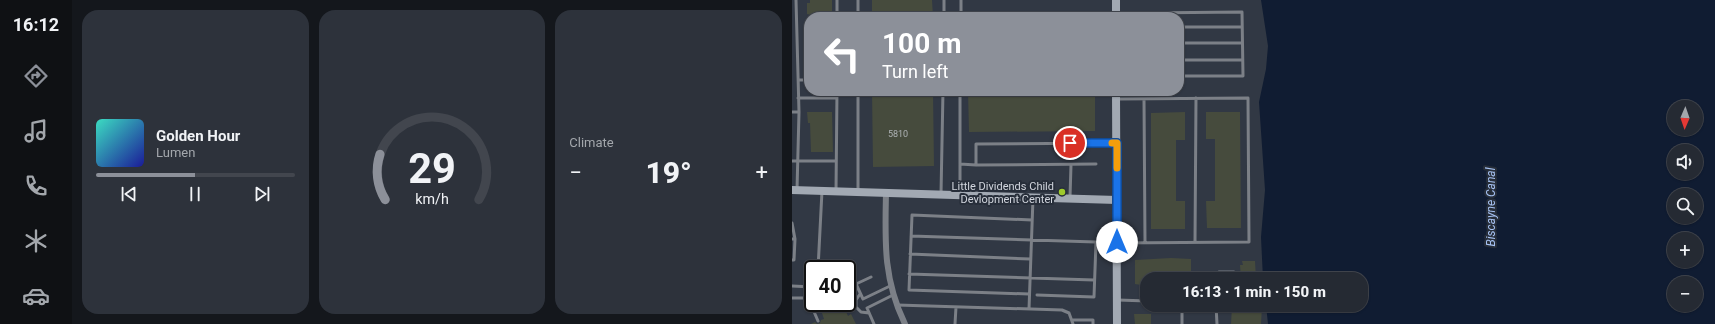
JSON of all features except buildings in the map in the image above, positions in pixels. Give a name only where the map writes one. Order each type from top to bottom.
[{"type":"street","points":[[1116,0],[1116,12]]},
{"type":"street","points":[[1116,96],[1117,324]]},
{"type":"street","points":[[794,190],[1117,200]]},
{"type":"street","points":[[886,193],[886,263],[890,286],[905,324]]},
{"type":"lane","points":[[794,190],[798,161],[799,112],[796,0]]},
{"type":"lane","points":[[837,0],[837,12]]},
{"type":"lane","points":[[858,0],[858,12]]},
{"type":"lane","points":[[944,0],[944,12]]},
{"type":"lane","points":[[961,0],[961,12]]},
{"type":"lane","points":[[1184,13],[1242,12],[1243,76],[1184,76]]},
{"type":"lane","points":[[792,24],[797,24]]},
{"type":"lane","points":[[1184,27],[1242,27]]},
{"type":"lane","points":[[792,38],[797,38]]},
{"type":"lane","points":[[1184,43],[1242,43]]},
{"type":"lane","points":[[1184,60],[1242,60]]},
{"type":"lane","points":[[798,80],[804,80]]},
{"type":"lane","points":[[858,96],[858,192]]},
{"type":"lane","points":[[941,194],[943,96]]},
{"type":"lane","points":[[960,96],[960,195]]},
{"type":"lane","points":[[1117,242],[1249,242],[1248,98],[1144,99],[1123,96]]},
{"type":"lane","points":[[798,98],[838,98],[836,191]]},
{"type":"lane","points":[[1196,98],[1196,242]]},
{"type":"lane","points":[[1144,99],[1145,242]]},
{"type":"lane","points":[[792,112],[799,112]]},
{"type":"lane","points":[[976,165],[976,144],[1117,143]]},
{"type":"lane","points":[[792,161],[836,161]]},
{"type":"lane","points":[[960,164],[1096,164]]},
{"type":"lane","points":[[1070,199],[1071,164]]},
{"type":"lane","points":[[818,260],[822,190]]},
{"type":"lane","points":[[1029,309],[1033,198]]},
{"type":"lane","points":[[1029,294],[909,290],[909,274],[912,215],[1032,220]]},
{"type":"lane","points":[[792,223],[794,239],[794,260],[792,260]]},
{"type":"lane","points":[[911,236],[1096,242],[1094,297],[1037,295]]},
{"type":"lane","points":[[910,254],[1030,259]]},
{"type":"lane","points":[[909,274],[1094,280]]},
{"type":"lane","points":[[871,277],[856,284],[874,324]]},
{"type":"lane","points":[[792,286],[804,287]]},
{"type":"lane","points":[[863,299],[890,286]]},
{"type":"lane","points":[[860,294],[856,300],[856,307],[861,312],[869,313]]},
{"type":"lane","points":[[867,308],[893,295]]},
{"type":"lane","points":[[793,298],[804,298]]},
{"type":"lane","points":[[1117,300],[1140,300]]},
{"type":"lane","points":[[896,304],[1062,310],[1069,313],[1073,324]]},
{"type":"lane","points":[[955,324],[956,306]]},
{"type":"lane","points":[[814,312],[818,321]]},
{"type":"lane","points":[[1182,312],[1182,324]]},
{"type":"lane","points":[[1216,312],[1217,324]]},
{"type":"lane","points":[[1072,320],[1093,320],[1093,324]]},
{"type":"water","name":"Biscayne Canal","points":[[1261,0],[1715,0],[1715,324],[1268,324],[1267,312],[1368,312],[1368,272],[1263,272],[1261,237],[1265,190],[1259,102],[1266,69],[1268,46]]},
{"type":"slow traffic","points":[[1112,143],[1117,143],[1117,168]]},
{"type":"place","name":"Little Dividends Child Devlopment Center","points":[[1062,192]]},
{"type":"route","points":[[1070,143],[1117,143],[1117,242]]}]
